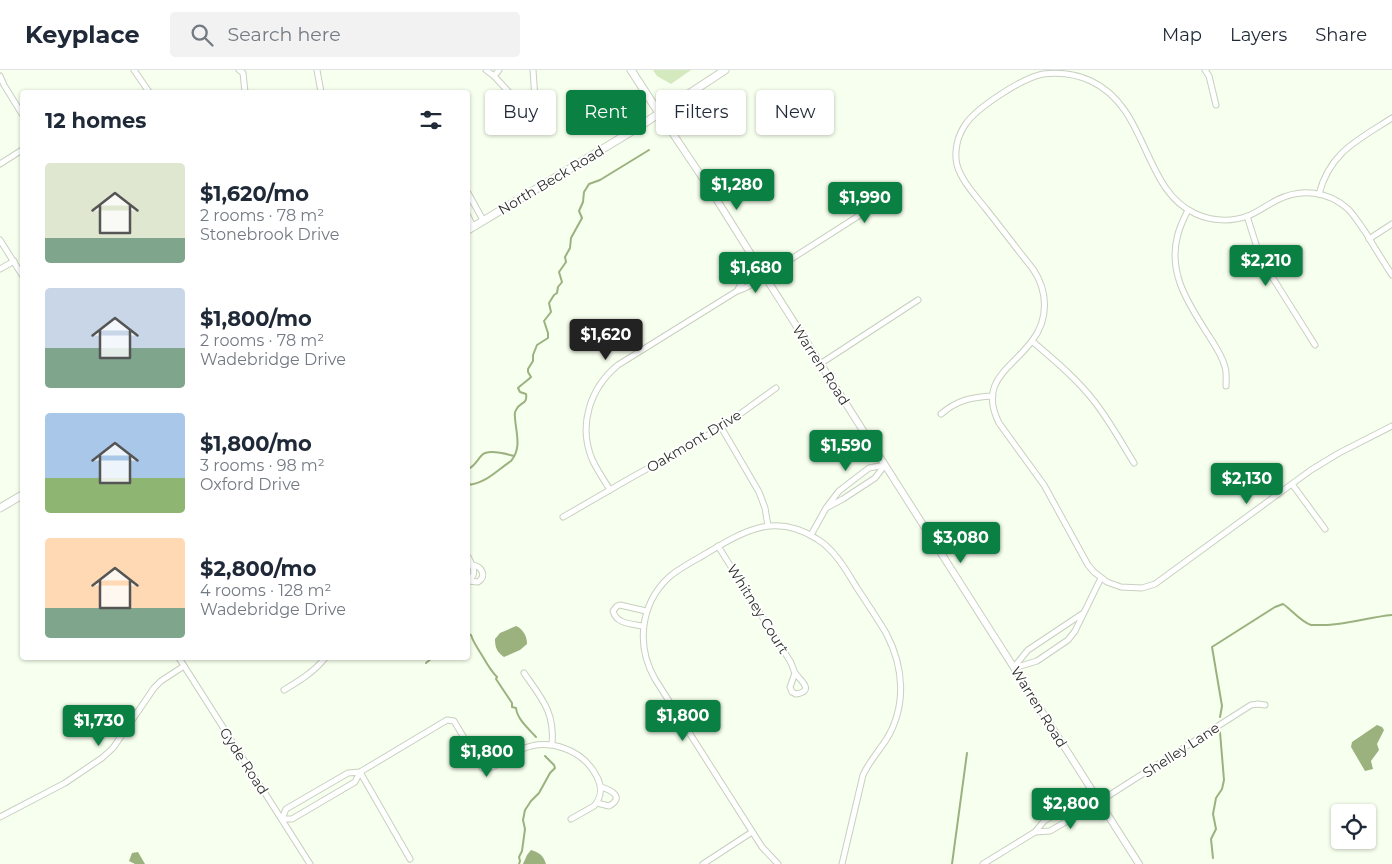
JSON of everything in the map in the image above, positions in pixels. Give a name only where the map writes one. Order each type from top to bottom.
[{"type":"main road","name":"Warren Road","points":[[631,70],[656,108]]},
{"type":"main road","name":"North Beck Road","points":[[694,90],[725,70]]},
{"type":"main road","name":"North Beck Road","points":[[470,228],[656,115]]},
{"type":"main road","points":[[0,508],[20,496]]},
{"type":"street","points":[[134,70],[148,90]]},
{"type":"street","points":[[317,70],[321,90]]},
{"type":"street","points":[[486,70],[522,106],[529,108],[533,105],[535,99],[533,70]]},
{"type":"street","points":[[494,76],[499,70]]},
{"type":"street","points":[[1082,77],[1078,70],[1074,74],[1065,72],[1024,80],[970,119],[961,131],[956,147],[957,164],[964,181],[1033,268],[1041,283],[1044,299],[1044,313],[1040,327],[1032,341],[1001,374],[996,385],[993,396],[994,410],[1000,423],[1044,486],[1088,565],[1101,578],[1113,585],[1127,588],[1142,588],[1156,584],[1330,458],[1392,426]]},
{"type":"street","points":[[1205,70],[1209,76],[1216,106]]},
{"type":"street","points":[[242,71],[245,90]]},
{"type":"street","points":[[1065,72],[1082,77],[1101,86],[1120,103],[1130,117],[1165,188],[1175,200],[1188,210],[1218,220],[1233,219],[1247,216],[1288,195],[1304,192],[1319,194],[1334,199],[1356,217],[1392,275]]},
{"type":"street","points":[[0,76],[4,86],[20,111]]},
{"type":"street","points":[[1319,194],[1326,173],[1340,154],[1353,143],[1392,118]]},
{"type":"street","name":"Warren Road","points":[[674,135],[1139,864]]},
{"type":"street","points":[[0,164],[20,151]]},
{"type":"street","points":[[610,490],[592,460],[588,449],[586,433],[588,408],[595,391],[611,371],[869,210],[886,198],[887,192],[884,187],[878,186],[873,189],[869,210]]},
{"type":"street","points":[[470,197],[483,220]]},
{"type":"street","points":[[1188,210],[1176,242],[1174,259],[1176,275],[1188,302],[1218,350],[1226,368],[1226,386]]},
{"type":"street","points":[[1247,216],[1260,257],[1315,345]]},
{"type":"street","points":[[1369,239],[1392,224]]},
{"type":"street","points":[[0,240],[20,272]]},
{"type":"street","points":[[0,269],[14,261]]},
{"type":"street","points":[[820,364],[918,300]]},
{"type":"street","points":[[1032,341],[1062,366],[1085,391],[1110,423],[1134,463]]},
{"type":"street","name":"Oakmont Drive","points":[[563,518],[721,427],[776,388]]},
{"type":"street","points":[[941,414],[952,405],[964,400],[993,396]]},
{"type":"street","points":[[721,427],[760,492],[768,526]]},
{"type":"street","points":[[811,535],[826,508],[839,491],[869,468],[885,465]]},
{"type":"street","points":[[826,508],[875,478],[885,465]]},
{"type":"street","points":[[1292,484],[1325,529]]},
{"type":"street","points":[[778,864],[767,853],[752,832],[652,673],[644,651],[643,626],[646,611],[655,594],[680,569],[743,532],[768,526],[790,528],[811,535],[826,545],[837,557],[886,633],[896,655],[901,678],[900,700],[894,723],[886,740],[863,775],[842,864]]},
{"type":"street","name":"Whitney Court","points":[[718,546],[790,660],[795,673]]},
{"type":"street","points":[[470,561],[474,569],[474,575],[470,579]]},
{"type":"street","points":[[470,581],[478,582],[482,579],[483,572],[477,565],[472,565]]},
{"type":"street","points":[[1014,668],[1037,662],[1068,640],[1075,631],[1101,578]]},
{"type":"street","points":[[643,626],[618,620],[614,616],[613,611],[620,605],[646,611]]},
{"type":"street","points":[[1014,668],[1028,650],[1082,614]]},
{"type":"street","name":"Gyde Road","points":[[180,660],[310,864]]},
{"type":"street","points":[[284,690],[307,676],[323,660]]},
{"type":"street","points":[[0,817],[64,783],[102,758],[113,748],[154,688],[161,681],[184,666]]},
{"type":"street","points":[[524,673],[543,701],[551,718],[552,745]]},
{"type":"street","name":"Shelley Lane","points":[[1035,832],[1050,831],[1251,705],[1265,706]]},
{"type":"street","points":[[360,772],[355,782],[292,819],[282,820],[286,809],[348,773],[360,772],[447,720],[454,721],[482,768],[490,768],[518,751],[531,746],[552,745],[563,747],[576,753],[586,761],[600,783],[600,794],[594,806],[571,820]]},
{"type":"street","points":[[360,772],[410,859]]},
{"type":"street","points":[[597,802],[609,806],[615,802],[616,798],[613,791],[600,787]]},
{"type":"street","points":[[983,864],[1035,832],[1044,821],[1093,792]]},
{"type":"street","points":[[703,864],[752,832]]},
{"type":"shaded area","points":[[653,70],[691,70],[671,84],[657,76]]},
{"type":"shaded area","points":[[516,626],[524,633],[527,644],[520,650],[504,657],[497,650],[495,639],[500,633]]},
{"type":"shaded area","points":[[1377,725],[1384,730],[1377,744],[1379,750],[1371,761],[1373,769],[1365,771],[1351,747],[1352,742]]},
{"type":"shaded area","points":[[531,850],[541,855],[546,864],[523,864]]},
{"type":"shaded area","points":[[138,852],[145,864],[135,864],[129,861],[132,853]]},
{"type":"waterway","points":[[470,485],[491,476],[511,461],[516,451],[518,440],[515,413],[517,407],[526,400],[526,394],[520,392],[518,388],[531,377],[528,369],[533,361],[537,345],[548,338],[544,321],[551,312],[549,303],[557,293],[558,287],[562,282],[559,272],[566,262],[565,257],[570,248],[571,238],[582,218],[579,211],[583,202],[584,192],[589,184],[600,180],[649,150]]},
{"type":"waterway","points":[[470,468],[485,453],[498,452],[514,456]]},
{"type":"waterway","points":[[1220,717],[1222,706],[1212,647],[1275,607],[1283,604],[1311,625],[1332,625],[1392,615]]},
{"type":"waterway","points":[[470,635],[497,677],[496,679],[512,703],[512,707],[516,708],[521,720],[536,737]]},
{"type":"waterway","points":[[426,663],[430,660]]},
{"type":"waterway","points":[[1213,858],[1211,839],[1216,829],[1213,814],[1216,798],[1222,789],[1224,780],[1220,732]]},
{"type":"waterway","points":[[952,864],[967,753]]},
{"type":"waterway","points":[[519,864],[525,829],[523,820],[525,810],[539,793],[550,773],[555,768],[545,756]]}]
